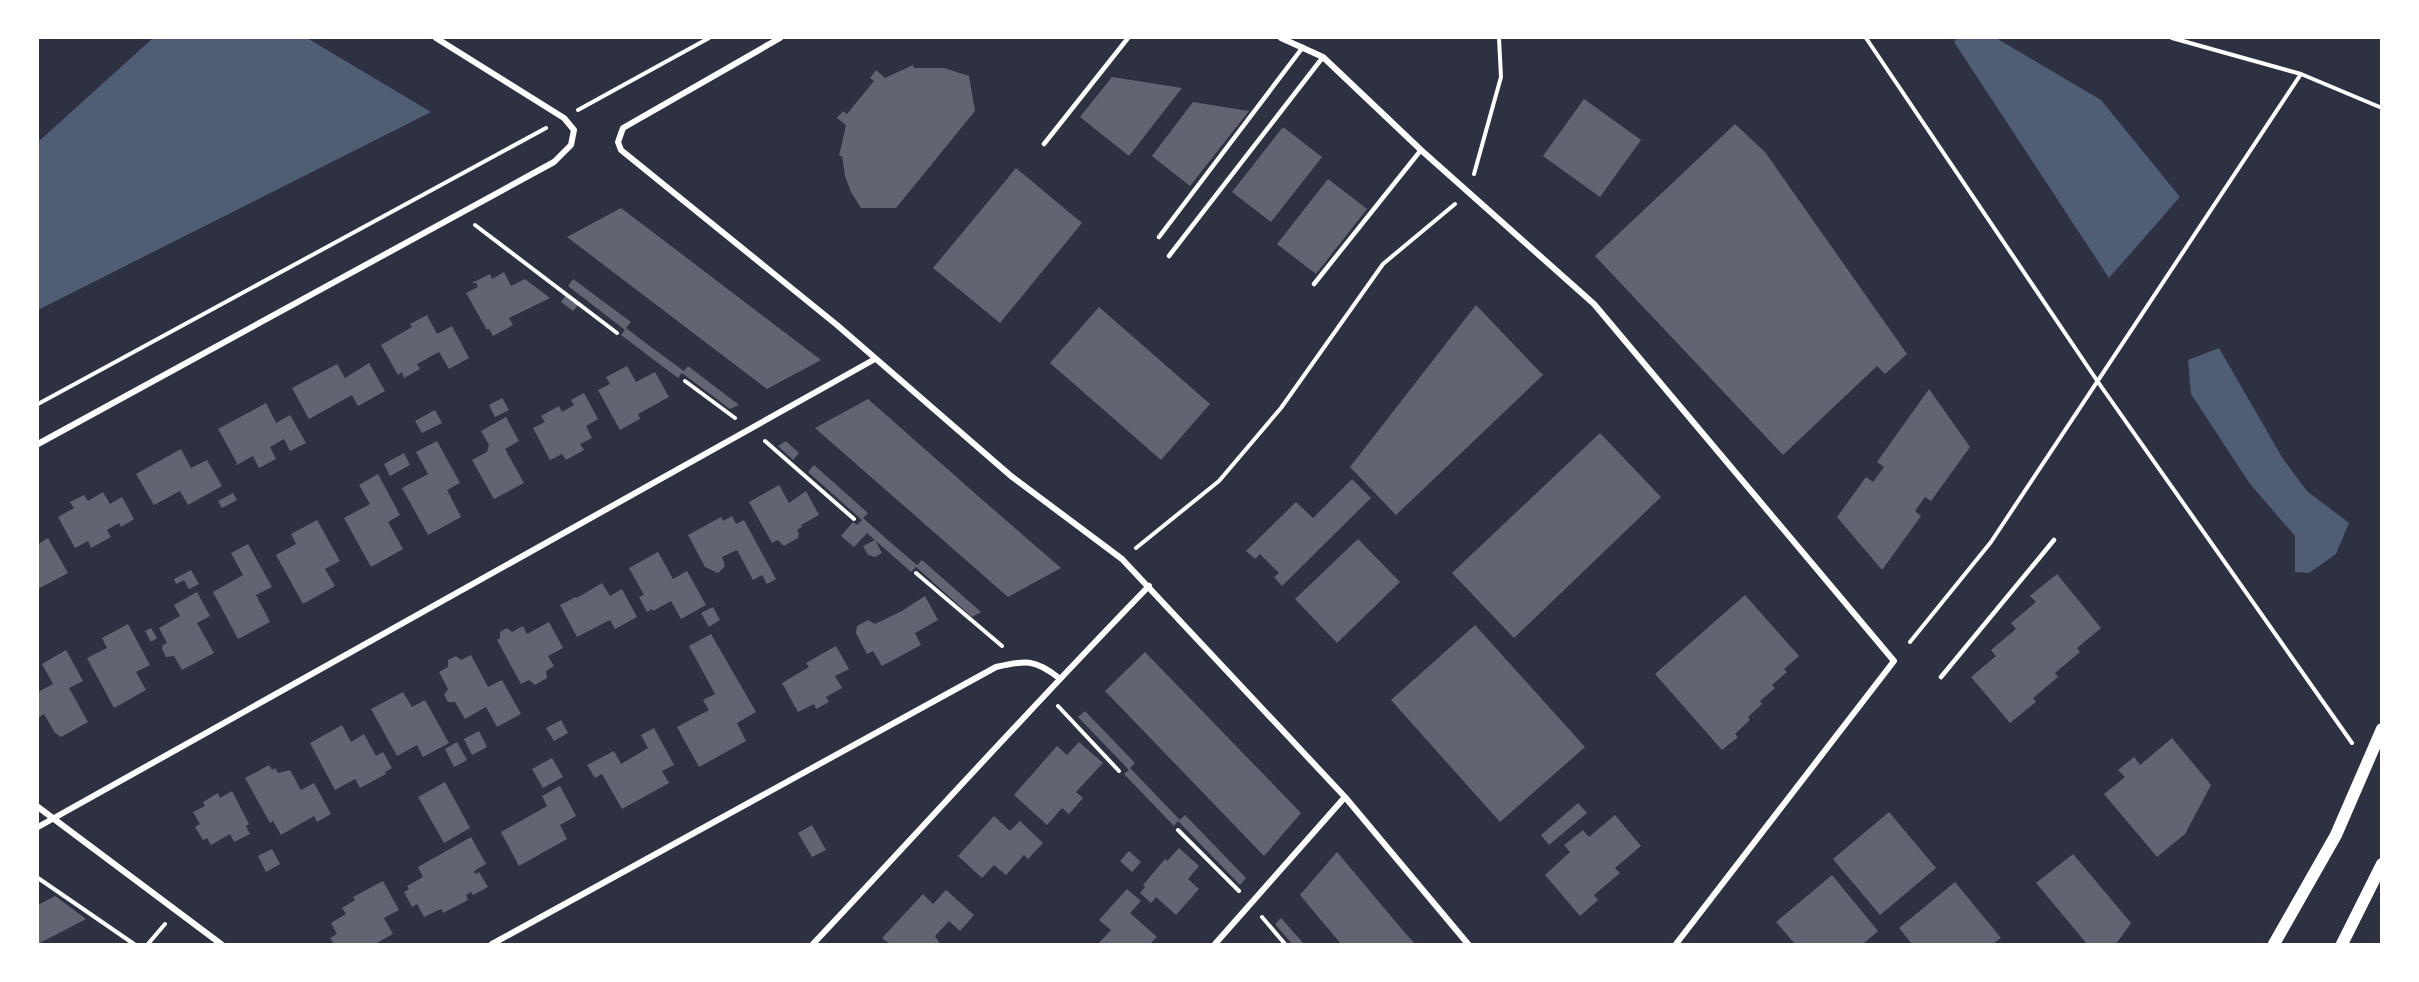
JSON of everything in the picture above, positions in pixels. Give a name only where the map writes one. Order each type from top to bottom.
[{"type":"main road","points":[[2274,945],[2336,835],[2382,729]]},
{"type":"main road","points":[[2342,945],[2382,864]]},
{"type":"street","points":[[38,444],[554,162],[571,145],[574,130],[564,118],[436,38]]},
{"type":"street","points":[[780,38],[623,128],[618,142],[624,153],[837,325],[1011,476],[1122,559],[1345,797],[1468,945]]},
{"type":"street","points":[[1281,38],[1323,57],[1421,150],[1594,304],[1894,661],[1676,945]]},
{"type":"street","points":[[38,827],[875,359]]},
{"type":"street","points":[[813,945],[990,756],[1059,678],[1149,586]]},
{"type":"street","points":[[492,945],[996,667],[1020,661],[1041,664],[1059,678]]},
{"type":"street","points":[[1215,945],[1345,797]]},
{"type":"street","points":[[38,807],[221,945]]},
{"type":"lane","points":[[1044,144],[1128,38]]},
{"type":"lane","points":[[1159,237],[1303,47]]},
{"type":"lane","points":[[1169,256],[1323,57]]},
{"type":"lane","points":[[1314,284],[1421,150]]},
{"type":"lane","points":[[1941,677],[2054,540]]},
{"type":"path","points":[[38,404],[709,38]]},
{"type":"path","points":[[1122,559],[1220,481],[1281,408],[1383,264],[1469,193],[1501,77],[1499,38]]},
{"type":"path","points":[[1866,38],[2098,382],[2350,738],[2365,766]]},
{"type":"path","points":[[2172,38],[2301,74],[2382,108]]},
{"type":"path","points":[[1910,642],[1991,542],[2301,74]]},
{"type":"path","points":[[460,214],[616,333]]},
{"type":"path","points":[[686,381],[750,429],[854,519]]},
{"type":"path","points":[[916,573],[1020,661]]},
{"type":"path","points":[[1046,692],[1119,771]]},
{"type":"path","points":[[1178,830],[1251,903],[1285,945]]},
{"type":"path","points":[[38,878],[134,945]]},
{"type":"path","points":[[148,945],[176,911]]},
{"type":"water","points":[[153,38],[307,38],[431,112],[38,310],[38,142]]},
{"type":"water","points":[[1958,38],[1996,38],[2101,100],[2180,197],[2109,278],[1954,42]]},
{"type":"water","points":[[2219,348],[2283,459],[2307,491],[2349,523],[2336,554],[2309,573],[2295,572],[2295,536],[2250,484],[2191,394],[2188,360]]},
{"type":"building","points":[[913,65],[914,68],[944,68],[969,76],[975,111],[896,208],[861,208],[851,192],[845,176],[842,156],[839,156],[846,125],[837,118],[843,111],[847,114],[874,81],[870,78],[876,70],[885,78]]},
{"type":"building","points":[[1112,77],[1182,88],[1129,156],[1080,117]]},
{"type":"building","points":[[1584,99],[1641,140],[1600,197],[1543,156]]},
{"type":"building","points":[[1193,102],[1249,111],[1190,186],[1152,156]]},
{"type":"building","points":[[1735,124],[1765,152],[1907,354],[1885,374],[1877,366],[1783,455],[1595,256]]},
{"type":"building","points":[[1283,127],[1322,157],[1271,222],[1232,192]]},
{"type":"building","points":[[1016,168],[1082,223],[1000,323],[933,268]]},
{"type":"building","points":[[1328,179],[1367,209],[1316,274],[1277,244]]},
{"type":"building","points":[[621,208],[821,360],[767,389],[567,237]]},
{"type":"building","points":[[504,272],[511,286],[525,279],[550,298],[509,318],[513,325],[493,336],[489,329],[487,330],[466,293],[478,287],[476,283],[472,283],[490,274],[492,279]]},
{"type":"building","points":[[573,279],[631,322],[626,328],[684,371],[688,366],[739,405],[730,409],[682,373],[678,378],[621,335],[625,330],[568,286]]},
{"type":"building","points":[[566,295],[579,304],[573,311],[561,302]]},
{"type":"building","points":[[1476,305],[1543,375],[1396,515],[1350,467]]},
{"type":"building","points":[[1099,307],[1210,404],[1161,460],[1050,363]]},
{"type":"building","points":[[427,315],[437,334],[452,326],[469,358],[449,369],[439,352],[417,364],[420,369],[404,378],[402,372],[398,375],[381,345],[412,327],[410,324]]},
{"type":"building","points":[[369,363],[385,391],[358,406],[352,395],[309,419],[292,388],[337,364],[345,378]]},
{"type":"building","points":[[627,366],[636,382],[655,372],[669,397],[638,414],[640,419],[620,430],[598,390],[610,384],[606,377]]},
{"type":"building","points":[[1929,389],[1970,447],[1931,501],[1925,497],[1915,511],[1921,516],[1882,570],[1837,517],[1866,477],[1873,482],[1884,467],[1877,462]]},
{"type":"building","points":[[584,393],[598,419],[586,426],[592,438],[580,444],[584,450],[566,460],[562,454],[550,460],[533,428],[545,422],[541,416],[559,406],[562,412],[574,405],[571,400]]},
{"type":"building","points":[[502,398],[509,410],[495,417],[489,405]]},
{"type":"building","points":[[868,399],[1061,568],[1008,597],[815,428]]},
{"type":"building","points":[[266,403],[276,423],[290,415],[306,443],[290,451],[284,439],[270,447],[276,459],[259,468],[253,456],[235,466],[237,463],[218,429]]},
{"type":"building","points":[[435,410],[442,423],[422,433],[415,421]]},
{"type":"building","points":[[506,417],[519,441],[505,449],[524,483],[494,499],[472,460],[487,452],[489,445],[481,431]]},
{"type":"building","points":[[1600,433],[1661,497],[1514,638],[1452,573]]},
{"type":"building","points":[[437,441],[460,483],[447,490],[461,517],[428,535],[402,488],[428,474],[416,452]]},
{"type":"building","points":[[786,441],[799,453],[793,460],[778,446]]},
{"type":"building","points":[[181,449],[191,468],[207,460],[222,486],[188,505],[180,491],[154,505],[136,474]]},
{"type":"building","points":[[404,453],[410,465],[390,476],[384,464]]},
{"type":"building","points":[[814,465],[868,513],[863,518],[890,542],[917,565],[922,560],[981,612],[972,617],[916,567],[911,572],[867,533],[854,547],[841,536],[853,522],[857,525],[862,520],[808,472]]},
{"type":"building","points":[[378,474],[400,515],[388,522],[403,549],[371,567],[344,518],[370,504],[359,485]]},
{"type":"building","points":[[1352,479],[1371,498],[1282,586],[1274,577],[1279,573],[1260,554],[1255,559],[1246,551],[1296,502],[1313,518]]},
{"type":"building","points":[[779,485],[789,503],[806,491],[819,515],[801,525],[802,527],[797,530],[798,538],[784,546],[778,540],[772,543],[749,502]]},
{"type":"building","points":[[103,492],[110,504],[122,497],[134,519],[121,527],[119,523],[107,530],[111,537],[91,548],[88,541],[75,548],[58,517],[74,508],[70,502],[84,495],[88,501]]},
{"type":"building","points":[[233,493],[237,500],[222,508],[218,501]]},
{"type":"building","points":[[732,516],[736,524],[744,520],[776,579],[767,584],[762,575],[753,580],[737,550],[722,557],[725,566],[718,573],[705,567],[688,535],[721,517],[723,521]]},
{"type":"building","points":[[317,520],[340,561],[325,569],[335,586],[303,604],[276,555],[296,544],[291,534]]},
{"type":"building","points":[[48,538],[68,573],[38,589],[38,544]]},
{"type":"building","points":[[1358,539],[1400,582],[1337,643],[1295,599]]},
{"type":"building","points":[[875,540],[882,553],[875,557],[868,555],[863,546]]},
{"type":"building","points":[[248,544],[272,587],[256,595],[270,622],[238,639],[213,592],[243,575],[231,553]]},
{"type":"building","points":[[658,552],[673,579],[687,571],[706,605],[681,619],[671,601],[647,612],[639,597],[644,595],[629,568]]},
{"type":"building","points":[[191,570],[199,584],[189,589],[184,580],[176,584],[174,579]]},
{"type":"building","points":[[2057,574],[2101,628],[2077,648],[2080,652],[2055,673],[2058,677],[2033,698],[2036,702],[2010,723],[1971,677],[1996,656],[1991,650],[2016,629],[2011,623],[2036,602],[2030,596]]},
{"type":"building","points":[[602,583],[610,596],[622,589],[637,617],[615,629],[610,620],[577,637],[560,605]]},
{"type":"building","points":[[197,592],[210,616],[197,623],[214,653],[182,670],[174,656],[166,657],[162,649],[167,643],[159,628],[180,616],[174,605]]},
{"type":"building","points":[[1745,595],[1799,656],[1784,669],[1787,672],[1772,685],[1775,688],[1760,701],[1762,704],[1748,717],[1750,720],[1735,734],[1738,737],[1722,750],[1655,674]]},
{"type":"building","points":[[925,596],[938,620],[915,633],[921,645],[882,666],[873,651],[867,654],[856,633],[857,626],[868,620],[875,624],[902,611]]},
{"type":"building","points":[[713,607],[720,620],[709,627],[701,613]]},
{"type":"building","points":[[549,622],[563,648],[548,656],[554,666],[546,671],[547,678],[535,685],[529,680],[521,684],[497,640],[500,638],[500,632],[507,628],[512,632],[523,626],[527,634]]},
{"type":"building","points":[[128,624],[150,665],[136,672],[146,690],[114,708],[87,658],[107,648],[102,638]]},
{"type":"building","points":[[1475,625],[1585,747],[1500,822],[1391,700]]},
{"type":"building","points":[[151,628],[157,638],[151,642],[145,631]]},
{"type":"building","points":[[711,634],[756,712],[737,723],[746,741],[699,767],[677,727],[709,710],[703,700],[715,694],[689,646]]},
{"type":"building","points":[[836,646],[849,669],[835,676],[842,688],[826,697],[829,702],[816,709],[814,704],[798,712],[782,683],[809,667],[806,663]]},
{"type":"building","points":[[66,650],[83,681],[69,688],[88,722],[61,737],[55,733],[44,714],[38,718],[38,692],[53,684],[42,664]]},
{"type":"building","points":[[1145,652],[1301,813],[1264,856],[1105,691]]},
{"type":"building","points":[[471,655],[488,687],[502,680],[521,714],[497,727],[486,707],[465,719],[455,702],[448,702],[444,695],[448,689],[439,672],[448,667],[448,660],[456,656],[461,660]]},
{"type":"building","points":[[403,692],[412,707],[425,700],[449,743],[423,757],[417,745],[397,756],[371,709]]},
{"type":"building","points":[[1085,711],[1135,763],[1130,768],[1180,820],[1185,815],[1246,878],[1240,885],[1178,821],[1174,826],[1124,774],[1129,770],[1078,717]]},
{"type":"building","points":[[561,720],[568,733],[554,741],[546,728]]},
{"type":"building","points":[[342,725],[351,742],[364,734],[376,756],[383,752],[392,768],[385,772],[386,774],[360,788],[355,779],[335,790],[310,743]]},
{"type":"building","points":[[654,728],[674,765],[662,771],[669,783],[622,809],[602,774],[595,778],[587,765],[614,751],[621,764],[648,748],[641,735]]},
{"type":"building","points":[[479,731],[487,747],[472,755],[464,739]]},
{"type":"building","points":[[2172,738],[2211,785],[2185,834],[2157,857],[2104,794],[2125,777],[2118,770],[2134,757],[2140,765]]},
{"type":"building","points":[[457,742],[467,760],[454,767],[445,749]]},
{"type":"building","points":[[1079,742],[1103,763],[1076,792],[1083,798],[1069,814],[1062,808],[1047,825],[1014,795],[1057,746],[1067,755]]},
{"type":"building","points":[[552,758],[563,777],[543,788],[532,769]]},
{"type":"building","points":[[269,765],[278,773],[290,770],[301,790],[314,783],[331,814],[317,822],[314,816],[281,835],[273,821],[270,823],[245,778]]},
{"type":"building","points":[[445,782],[470,828],[444,843],[418,797]]},
{"type":"building","points":[[560,786],[576,816],[560,825],[567,839],[519,866],[501,832],[547,806],[542,796]]},
{"type":"building","points":[[232,791],[249,824],[246,826],[250,834],[234,842],[230,834],[211,845],[207,838],[203,840],[195,827],[200,824],[193,812],[205,806],[203,802],[218,793],[220,798]]},
{"type":"building","points":[[1578,803],[1587,813],[1549,845],[1541,835]]},
{"type":"building","points":[[1889,812],[1936,868],[1880,915],[1833,859]]},
{"type":"building","points":[[1615,815],[1641,846],[1615,868],[1620,873],[1594,895],[1598,900],[1580,916],[1545,875],[1570,852],[1564,845],[1583,830],[1589,837]]},
{"type":"building","points":[[994,816],[1010,831],[1020,821],[1043,843],[1028,859],[1024,855],[1006,875],[994,865],[982,878],[958,856]]},
{"type":"building","points":[[812,825],[826,850],[812,857],[798,833]]},
{"type":"building","points":[[471,837],[486,864],[474,871],[475,874],[479,872],[488,887],[473,895],[471,892],[466,895],[468,900],[443,913],[441,909],[424,917],[417,904],[412,907],[404,892],[409,889],[407,886],[423,877],[418,867]]},
{"type":"building","points":[[1179,848],[1199,866],[1188,879],[1199,889],[1176,915],[1156,897],[1151,903],[1140,893],[1145,887],[1143,885],[1165,859],[1167,861]]},
{"type":"building","points":[[272,849],[280,864],[266,872],[258,856]]},
{"type":"building","points":[[1129,851],[1141,862],[1132,872],[1120,861]]},
{"type":"building","points":[[1337,852],[1415,944],[1341,944],[1300,895]]},
{"type":"building","points":[[2073,854],[2131,923],[2116,944],[2087,944],[2036,883]]},
{"type":"building","points":[[1832,875],[1878,931],[1863,944],[1795,944],[1776,922]]},
{"type":"building","points":[[383,881],[399,910],[384,918],[393,934],[375,944],[334,944],[330,938],[337,934],[331,923],[346,914],[342,908],[355,900],[353,897]]},
{"type":"building","points":[[1955,882],[2001,938],[1993,944],[1912,944],[1899,928]]},
{"type":"building","points":[[1127,889],[1141,901],[1130,913],[1157,937],[1150,944],[1098,944],[1111,930],[1099,920]]},
{"type":"building","points":[[946,890],[974,915],[960,931],[949,921],[935,936],[940,944],[890,944],[882,938],[923,894],[933,904]]},
{"type":"building","points":[[55,896],[86,919],[38,944],[38,905]]},
{"type":"building","points":[[1281,918],[1304,944],[1292,944],[1275,924]]}]
